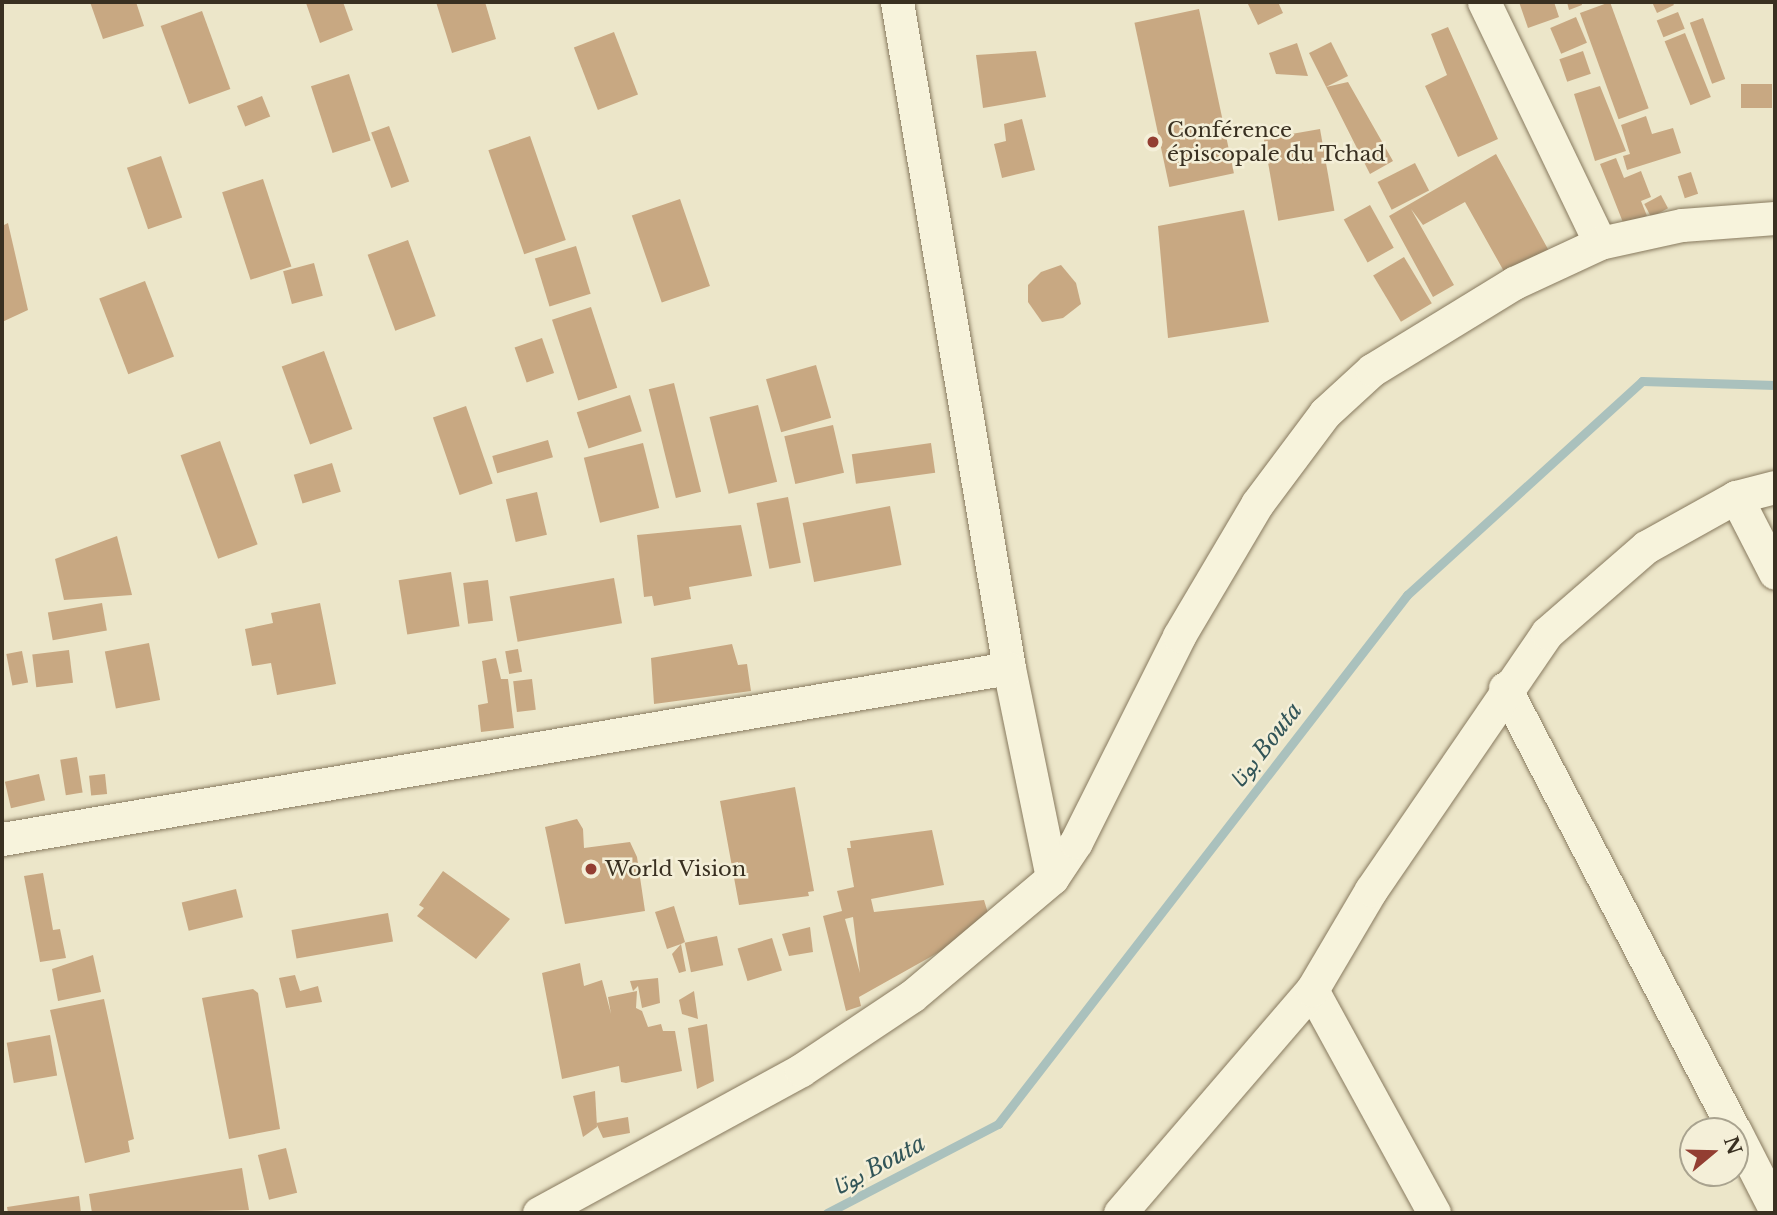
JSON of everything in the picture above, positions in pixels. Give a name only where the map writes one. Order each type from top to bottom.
[{"type":"street","points":[[897,2],[1009,668],[1052,878]]},
{"type":"street","points":[[1484,2],[1600,243]]},
{"type":"street","points":[[539,1213],[801,1070],[912,996],[1052,878],[1076,842],[1208,583],[1284,464],[1325,413],[1373,370],[1448,320],[1600,243],[1682,225],[1775,218]]},
{"type":"street","points":[[1120,1213],[1312,990],[1371,890],[1505,688],[1547,633],[1646,547],[1735,497],[1775,487]]},
{"type":"street","points":[[1735,497],[1775,573]]},
{"type":"street","points":[[2,839],[1009,668]]},
{"type":"street","points":[[1505,688],[1728,1117]]},
{"type":"street","points":[[1312,990],[1434,1213]]},
{"type":"street","points":[[1749,1158],[1775,1209]]},
{"type":"building","points":[[90,2],[136,2],[144,26],[103,39]]},
{"type":"building","points":[[343,2],[353,30],[320,43],[306,3]]},
{"type":"building","points":[[436,2],[485,2],[496,39],[452,53]]},
{"type":"building","points":[[1247,2],[1278,2],[1283,13],[1258,25]]},
{"type":"building","points":[[1519,2],[1554,2],[1559,17],[1528,28]]},
{"type":"building","points":[[1567,2],[1581,2],[1582,5],[1569,10]]},
{"type":"building","points":[[1610,2],[1649,108],[1619,119],[1580,13]]},
{"type":"building","points":[[1652,2],[1672,2],[1674,5],[1657,13]]},
{"type":"building","points":[[1199,9],[1234,173],[1169,187],[1134,23]]},
{"type":"building","points":[[202,11],[230,89],[189,104],[161,26]]},
{"type":"building","points":[[1678,12],[1685,29],[1663,37],[1657,21]]},
{"type":"building","points":[[1576,17],[1587,43],[1561,54],[1550,28]]},
{"type":"building","points":[[1703,18],[1725,79],[1712,84],[1690,23]]},
{"type":"building","points":[[1448,27],[1498,139],[1458,157],[1425,86],[1447,75],[1431,34]]},
{"type":"building","points":[[614,32],[638,95],[598,110],[574,47]]},
{"type":"building","points":[[1685,33],[1711,97],[1690,105],[1665,41]]},
{"type":"building","points":[[1331,42],[1348,76],[1326,87],[1309,53]]},
{"type":"building","points":[[1297,43],[1308,76],[1276,74],[1269,53]]},
{"type":"building","points":[[1036,51],[1046,97],[983,108],[976,55]]},
{"type":"building","points":[[1583,51],[1591,74],[1567,82],[1559,59]]},
{"type":"building","points":[[349,74],[371,141],[333,153],[311,86]]},
{"type":"building","points":[[1348,82],[1393,161],[1370,174],[1326,87]]},
{"type":"building","points":[[1741,84],[1772,84],[1772,108],[1741,108]]},
{"type":"building","points":[[1600,86],[1626,151],[1595,161],[1574,94]]},
{"type":"building","points":[[262,96],[270,116],[245,127],[237,106]]},
{"type":"building","points":[[1646,116],[1652,134],[1673,128],[1681,153],[1627,170],[1623,156],[1630,154],[1621,125]]},
{"type":"building","points":[[1022,119],[1035,170],[1002,178],[994,144],[1006,141],[1004,124]]},
{"type":"building","points":[[389,126],[409,181],[391,188],[371,132]]},
{"type":"building","points":[[1320,129],[1334,211],[1278,221],[1264,139]]},
{"type":"building","points":[[530,136],[566,240],[524,254],[488,150]]},
{"type":"building","points":[[1496,154],[1549,251],[1506,275],[1465,202],[1423,225],[1411,209],[1454,285],[1433,297],[1389,216]]},
{"type":"building","points":[[161,156],[182,217],[148,229],[127,168]]},
{"type":"building","points":[[1616,158],[1624,178],[1641,171],[1651,197],[1641,201],[1647,216],[1624,225],[1600,164]]},
{"type":"building","points":[[1415,163],[1429,191],[1392,210],[1378,182]]},
{"type":"building","points":[[1691,172],[1698,194],[1685,198],[1678,176]]},
{"type":"building","points":[[263,179],[291,266],[251,280],[222,192]]},
{"type":"building","points":[[1661,195],[1668,208],[1651,217],[1644,204]]},
{"type":"building","points":[[680,199],[710,286],[662,303],[632,216]]},
{"type":"building","points":[[1370,205],[1394,248],[1368,262],[1344,220]]},
{"type":"building","points":[[1244,210],[1269,322],[1168,338],[1158,226]]},
{"type":"building","points":[[8,223],[28,310],[2,322],[2,226]]},
{"type":"building","points":[[408,240],[436,316],[395,331],[368,255]]},
{"type":"building","points":[[576,246],[591,294],[549,306],[535,259]]},
{"type":"building","points":[[1404,257],[1432,303],[1401,322],[1373,276]]},
{"type":"building","points":[[314,263],[323,296],[292,304],[283,271]]},
{"type":"building","points":[[1061,265],[1076,283],[1081,304],[1063,318],[1042,322],[1028,302],[1028,285],[1041,272]]},
{"type":"building","points":[[145,281],[174,357],[128,374],[99,299]]},
{"type":"building","points":[[591,307],[617,388],[578,401],[552,320]]},
{"type":"building","points":[[542,338],[554,373],[527,382],[515,347]]},
{"type":"building","points":[[324,351],[352,429],[310,444],[282,366]]},
{"type":"building","points":[[816,365],[831,418],[781,432],[766,379]]},
{"type":"building","points":[[674,383],[701,492],[676,498],[649,389]]},
{"type":"building","points":[[630,395],[642,431],[588,448],[577,412]]},
{"type":"building","points":[[758,405],[777,482],[729,494],[709,417]]},
{"type":"building","points":[[466,406],[493,484],[460,495],[433,417]]},
{"type":"building","points":[[833,425],[844,473],[795,484],[784,436]]},
{"type":"building","points":[[548,440],[553,457],[497,473],[492,456]]},
{"type":"building","points":[[220,441],[258,544],[218,559],[181,455]]},
{"type":"building","points":[[643,443],[659,508],[600,523],[584,458]]},
{"type":"building","points":[[931,443],[935,473],[856,484],[852,454]]},
{"type":"building","points":[[332,463],[341,492],[303,503],[294,475]]},
{"type":"building","points":[[537,492],[547,535],[516,542],[506,499]]},
{"type":"building","points":[[788,497],[801,563],[769,569],[757,503]]},
{"type":"building","points":[[890,506],[901,565],[814,582],[803,523]]},
{"type":"building","points":[[741,525],[752,576],[689,587],[691,599],[654,606],[652,596],[644,597],[637,535]]},
{"type":"building","points":[[117,536],[132,595],[64,600],[55,559]]},
{"type":"building","points":[[451,572],[460,626],[407,635],[399,580]]},
{"type":"building","points":[[614,578],[622,623],[518,642],[510,596]]},
{"type":"building","points":[[488,580],[493,621],[468,624],[463,583]]},
{"type":"building","points":[[102,603],[107,631],[53,640],[48,613]]},
{"type":"building","points":[[320,603],[336,684],[277,695],[271,663],[252,666],[245,629],[273,623],[271,613]]},
{"type":"building","points":[[149,643],[160,700],[116,709],[105,652]]},
{"type":"building","points":[[732,644],[738,665],[747,664],[751,691],[654,704],[651,658]]},
{"type":"building","points":[[518,649],[522,672],[509,674],[505,651]]},
{"type":"building","points":[[69,650],[73,683],[36,687],[32,655]]},
{"type":"building","points":[[22,651],[28,682],[12,685],[6,654]]},
{"type":"building","points":[[496,658],[501,679],[508,679],[514,728],[481,732],[478,705],[488,703],[482,661]]},
{"type":"building","points":[[532,679],[536,710],[517,712],[513,681]]},
{"type":"building","points":[[77,757],[83,793],[66,795],[60,760]]},
{"type":"building","points":[[39,774],[45,800],[11,808],[5,782]]},
{"type":"building","points":[[105,774],[107,794],[91,796],[89,776]]},
{"type":"building","points":[[795,787],[814,891],[808,892],[809,896],[739,905],[720,801]]},
{"type":"building","points":[[577,819],[583,829],[584,848],[630,842],[637,857],[645,911],[565,924],[545,827]]},
{"type":"building","points":[[932,830],[944,885],[871,899],[874,912],[984,900],[991,923],[859,997],[861,1006],[846,1011],[823,916],[842,911],[837,891],[854,887],[847,848],[851,848],[850,841]],"holes":[[[853,917],[860,973],[845,919]]]},
{"type":"building","points":[[443,871],[510,919],[476,959],[417,916],[424,908],[419,905]]},
{"type":"building","points":[[43,873],[53,930],[60,929],[66,958],[40,962],[24,876]]},
{"type":"building","points":[[236,889],[243,917],[189,931],[182,903]]},
{"type":"building","points":[[674,906],[685,942],[667,949],[655,912]]},
{"type":"building","points":[[388,913],[393,942],[297,959],[291,930]]},
{"type":"building","points":[[810,927],[813,952],[789,956],[782,934]]},
{"type":"building","points":[[717,936],[723,965],[691,972],[685,943]]},
{"type":"building","points":[[772,938],[782,971],[748,981],[738,949]]},
{"type":"building","points":[[681,944],[686,971],[679,973],[672,954]]},
{"type":"building","points":[[93,955],[101,992],[58,1001],[52,969]]},
{"type":"building","points":[[580,963],[584,986],[602,980],[611,1014],[608,997],[637,991],[636,1008],[642,1011],[648,1027],[661,1024],[663,1031],[675,1031],[682,1071],[626,1083],[621,1082],[619,1066],[562,1079],[542,973]]},
{"type":"building","points":[[295,975],[300,991],[318,986],[322,1002],[286,1008],[279,978]]},
{"type":"building","points":[[658,978],[660,1003],[642,1008],[638,986],[633,991],[630,981]]},
{"type":"building","points":[[253,989],[258,993],[280,1129],[229,1139],[202,998]]},
{"type":"building","points":[[694,991],[698,1019],[682,1014],[679,1000]]},
{"type":"building","points":[[104,999],[134,1139],[128,1141],[130,1152],[85,1163],[50,1010]]},
{"type":"building","points":[[707,1024],[714,1081],[697,1089],[688,1028]]},
{"type":"building","points":[[50,1035],[57,1075],[14,1083],[7,1043]]},
{"type":"building","points":[[595,1091],[597,1127],[583,1137],[573,1096]]},
{"type":"building","points":[[628,1117],[630,1133],[603,1138],[596,1123]]},
{"type":"building","points":[[286,1148],[297,1193],[269,1200],[258,1155]]},
{"type":"building","points":[[242,1168],[249,1210],[92,1213],[89,1194]]},
{"type":"building","points":[[79,1196],[81,1213],[8,1213],[7,1207]]},
{"type":"waterway","name":"بوتا Bouta","points":[[827,1213],[998,1124],[1407,595],[1642,381],[1775,385]]},
{"type":"place","name":"Conférence épiscopale du Tchad","points":[[1153,142]]},
{"type":"place","name":"World Vision","points":[[591,869]]}]
